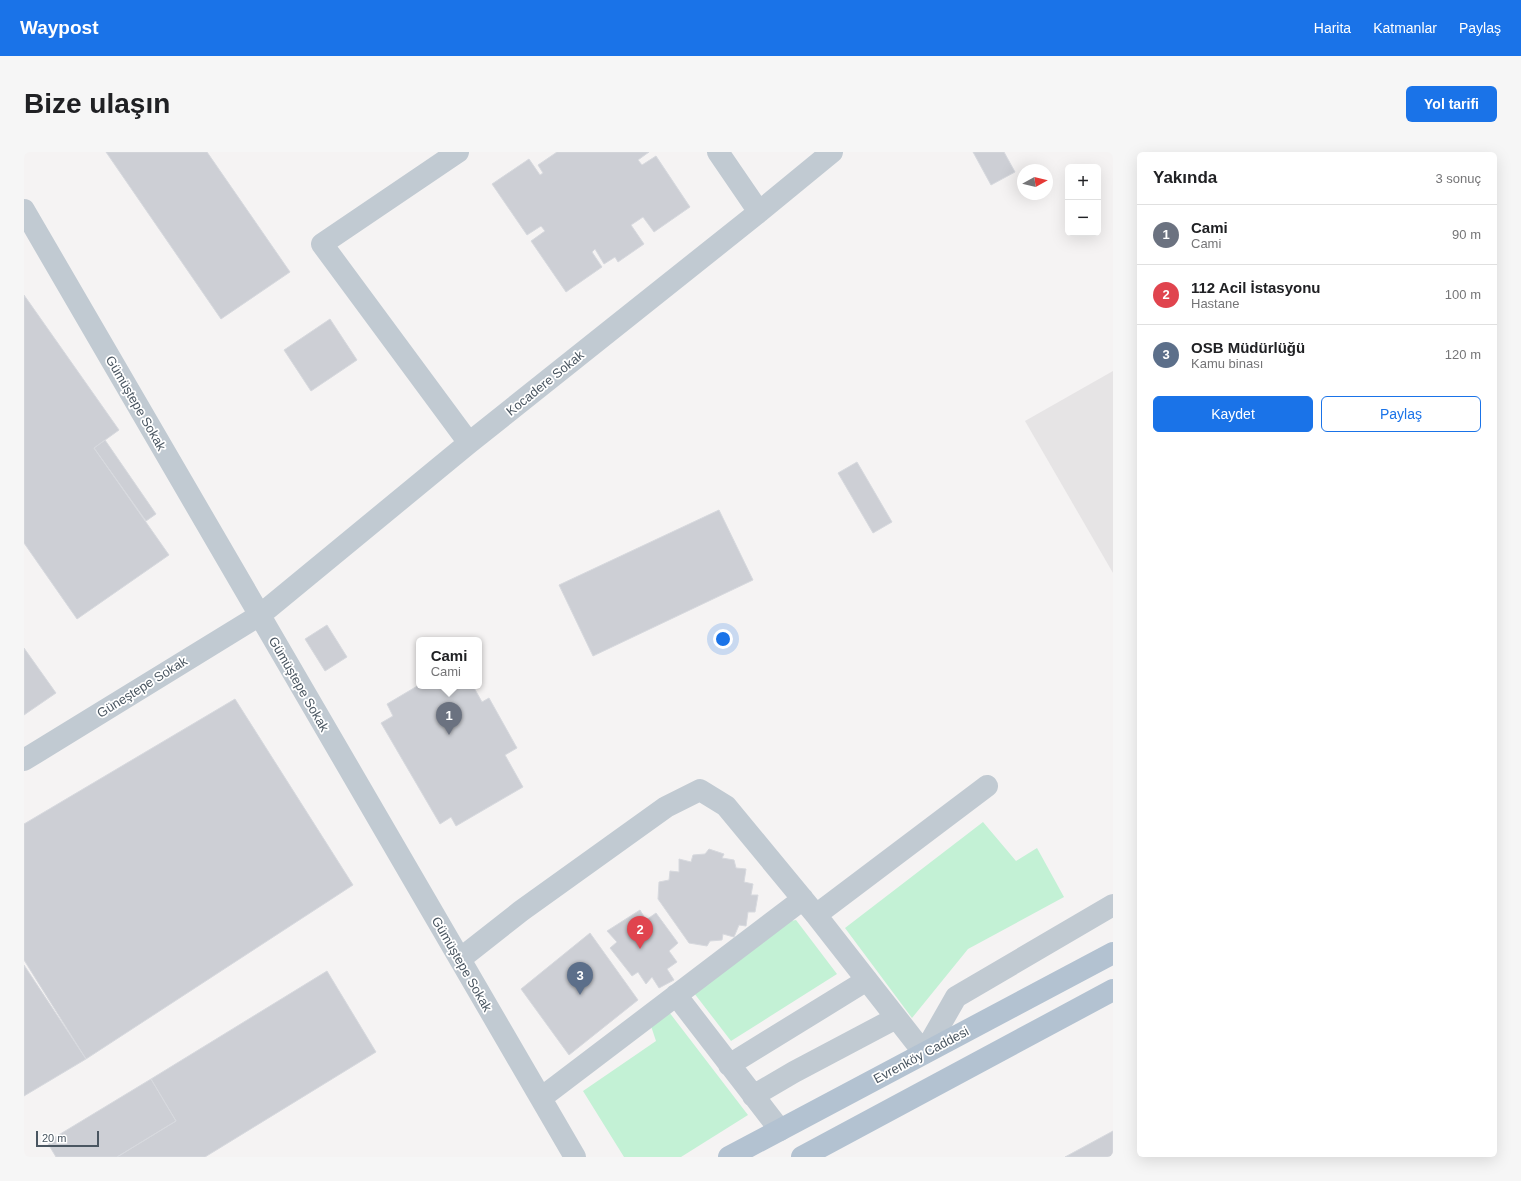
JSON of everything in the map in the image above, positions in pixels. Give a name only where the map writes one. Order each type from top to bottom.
[{"type":"main road","name":"Evrenköy Caddesi","points":[[729,1157],[1113,953]]},
{"type":"main road","points":[[802,1157],[1113,990]]},
{"type":"lane","points":[[458,152],[322,244],[469,443]]},
{"type":"lane","points":[[718,152],[759,212]]},
{"type":"lane","name":"Kocadere Sokak","points":[[260,615],[469,443],[832,152]]},
{"type":"lane","name":"Gümüştepe Sokak","points":[[24,210],[575,1157]]},
{"type":"lane","name":"Güneştepe Sokak","points":[[24,760],[260,615]]},
{"type":"lane","points":[[540,1098],[676,996],[987,786]]},
{"type":"lane","points":[[460,959],[521,911],[666,807],[700,790],[726,806],[809,907],[924,1053],[956,997],[1113,905]]},
{"type":"lane","points":[[729,1065],[867,980]]},
{"type":"lane","points":[[676,996],[780,1130]]},
{"type":"lane","points":[[753,1096],[794,1072],[896,1018]]},
{"type":"shaded area","points":[[1113,371],[1113,573],[1025,421]]},
{"type":"green space","points":[[983,822],[1016,861],[1037,848],[1064,897],[968,949],[912,1018],[845,928]]},
{"type":"green space","points":[[796,920],[837,974],[731,1041],[694,993],[785,922]]},
{"type":"green space","points":[[669,1012],[748,1115],[681,1157],[624,1157],[583,1091],[656,1041],[651,1026]]},
{"type":"building","points":[[106,152],[207,152],[290,272],[221,319]]},
{"type":"building","points":[[557,152],[649,152],[638,160],[642,165],[656,156],[690,207],[654,232],[643,217],[631,225],[644,244],[618,262],[615,257],[604,264],[595,249],[592,252],[602,267],[566,292],[531,241],[545,231],[541,226],[527,235],[492,184],[529,159],[540,175],[543,173],[538,165]]},
{"type":"building","points":[[973,152],[1004,152],[1015,172],[991,185]]},
{"type":"building","points":[[24,295],[119,430],[94,448],[169,555],[77,619],[24,543]]},
{"type":"building","points":[[330,319],[357,360],[311,391],[284,350]]},
{"type":"building","points":[[105,440],[156,514],[146,521],[94,448]]},
{"type":"building","points":[[857,462],[892,522],[873,533],[838,473]]},
{"type":"building","points":[[719,510],[753,580],[593,656],[559,585]]},
{"type":"building","points":[[327,625],[347,657],[325,671],[305,639]]},
{"type":"building","points":[[24,648],[56,693],[24,715]]},
{"type":"building","points":[[416,687],[416,689],[475,689],[482,702],[489,698],[517,748],[505,755],[523,787],[456,826],[451,817],[440,824],[381,723],[393,716],[387,704]]},
{"type":"building","points":[[235,699],[353,885],[86,1059],[24,960],[24,824]]},
{"type":"building","points":[[709,849],[724,854],[722,858],[734,860],[736,868],[746,869],[744,882],[753,884],[751,895],[758,895],[755,912],[748,912],[746,926],[739,925],[734,937],[723,934],[722,940],[710,941],[707,946],[689,943],[658,899],[659,882],[669,880],[670,871],[679,872],[679,859],[691,862],[693,855],[705,854]]},
{"type":"building","points":[[640,910],[646,920],[656,913],[678,943],[669,951],[677,962],[667,969],[674,980],[659,988],[652,977],[646,984],[638,972],[632,976],[610,948],[617,942],[607,931]]},
{"type":"building","points":[[590,933],[638,1000],[569,1055],[521,989]]},
{"type":"building","points":[[24,965],[86,1059],[24,1096]]},
{"type":"building","points":[[327,971],[376,1052],[205,1157],[117,1157],[176,1121],[151,1079]]},
{"type":"building","points":[[151,1079],[176,1121],[117,1157],[56,1157],[47,1142]]},
{"type":"building","points":[[1113,1131],[1113,1157],[1065,1157]]},
{"type":"place","name":"Cami","points":[[449,735]]},
{"type":"place","name":"112 Acil İstasyonu","points":[[640,949]]},
{"type":"place","name":"OSB Müdürlüğü","points":[[580,995]]}]
